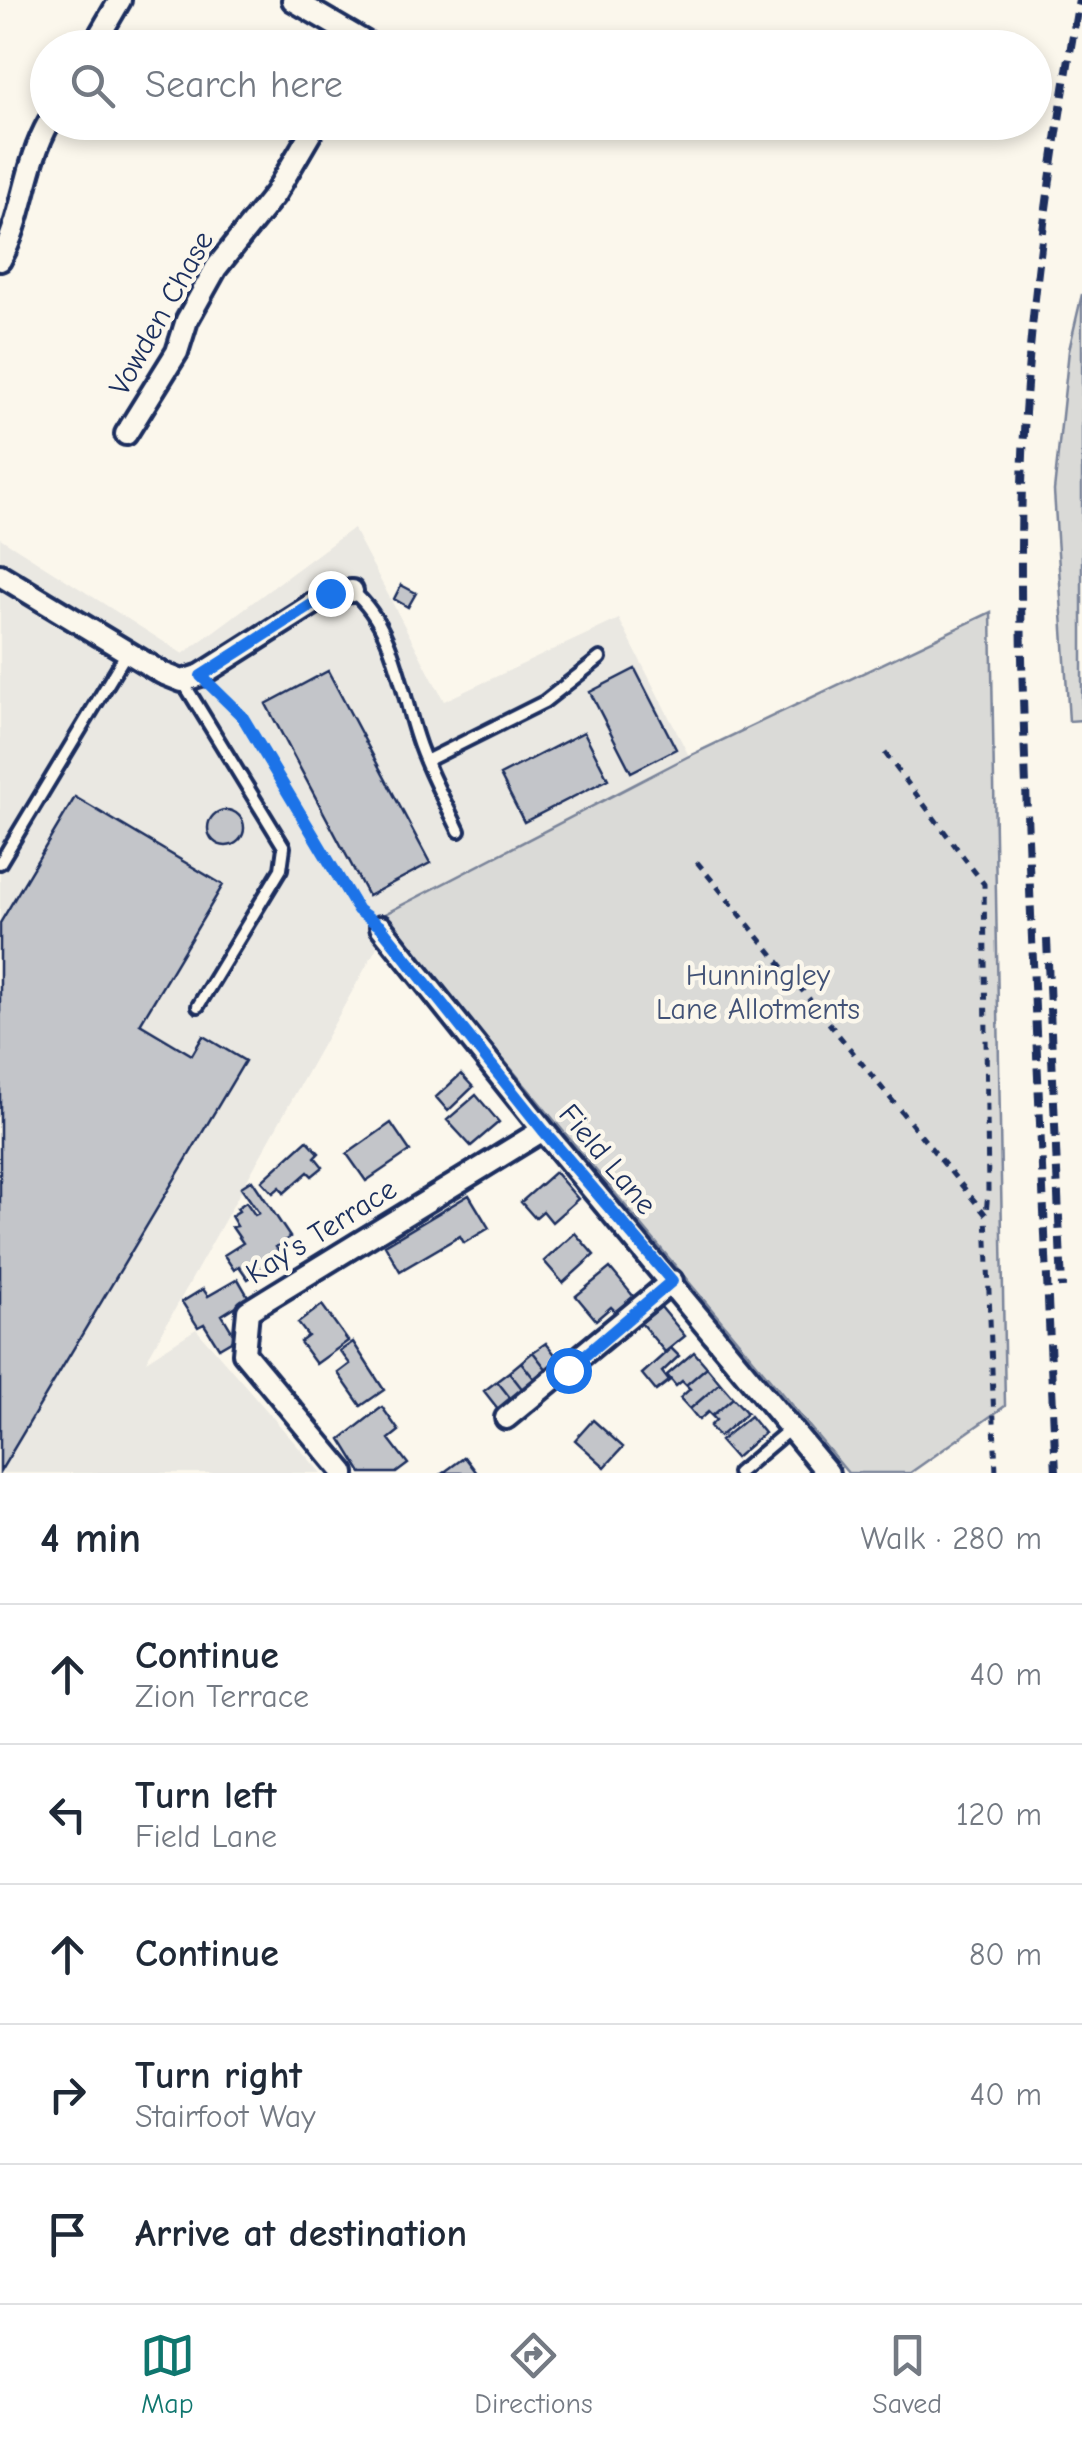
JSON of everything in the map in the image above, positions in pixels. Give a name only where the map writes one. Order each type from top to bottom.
[{"type":"street","points":[[293,0],[342,30]]},
{"type":"street","points":[[101,30],[115,1]]},
{"type":"street","points":[[0,260],[10,243],[8,213],[41,140]]},
{"type":"street","name":"Vowden Chase","points":[[126,434],[177,352],[187,320],[216,268],[275,194],[307,140]]},
{"type":"street","points":[[0,576],[162,673],[192,678],[330,593],[352,591]]},
{"type":"street","name":"Field Lane","points":[[381,927],[543,1130],[828,1473]]},
{"type":"street","name":"Kay's Terrace","points":[[344,1473],[244,1353],[248,1311],[543,1130]]},
{"type":"street","points":[[506,1418],[672,1281]]},
{"type":"lane","points":[[352,591],[367,602],[393,654],[418,742],[460,830]]},
{"type":"lane","points":[[0,862],[127,651]]},
{"type":"lane","points":[[426,761],[544,702],[600,658]]},
{"type":"lane","points":[[192,678],[284,847],[281,869],[198,1006]]},
{"type":"lane","points":[[738,1473],[792,1428]]},
{"type":"path","points":[[192,678],[242,716],[358,910],[381,927]]},
{"type":"path","points":[[885,753],[984,884],[986,1214],[996,1473]]},
{"type":"path","points":[[698,862],[986,1214]]},
{"type":"shaded area","points":[[353,528],[444,701],[619,619],[689,756],[383,915],[366,913],[377,947],[146,1361],[196,1329],[321,1473],[0,1473],[0,538],[183,654]]},
{"type":"green space","points":[[1082,294],[1082,720],[1069,721],[1054,491],[1069,350]]},
{"type":"green space","name":"Hunningley Lane Allotments","points":[[991,612],[1005,1406],[910,1473],[848,1473],[383,915],[689,756]]},
{"type":"building","points":[[401,585],[416,593],[408,607],[394,599]]},
{"type":"building","points":[[635,669],[676,749],[631,772],[590,692]]},
{"type":"building","points":[[328,671],[430,863],[368,896],[266,704]]},
{"type":"building","points":[[584,732],[608,779],[524,822],[500,775]]},
{"type":"building","points":[[75,797],[223,885],[140,1024],[192,1055],[203,1036],[245,1061],[0,1472],[0,923]]},
{"type":"building","points":[[226,810],[239,815],[244,828],[239,841],[226,846],[213,841],[208,828],[213,815]]},
{"type":"building","points":[[461,1074],[473,1087],[448,1111],[436,1097]]},
{"type":"building","points":[[476,1095],[499,1122],[471,1146],[447,1120]]},
{"type":"building","points":[[391,1123],[410,1151],[366,1181],[347,1154]]},
{"type":"building","points":[[307,1140],[319,1153],[315,1157],[323,1167],[312,1176],[308,1172],[284,1193],[280,1187],[273,1193],[262,1181]]},
{"type":"building","points":[[555,1172],[578,1199],[552,1222],[543,1211],[535,1218],[521,1202]]},
{"type":"building","points":[[252,1180],[290,1237],[276,1247],[283,1256],[248,1279],[239,1266],[234,1270],[224,1255],[243,1243],[232,1227],[237,1226],[231,1216],[239,1211],[237,1208],[246,1202],[255,1215],[259,1213],[241,1187]]},
{"type":"building","points":[[469,1195],[489,1228],[464,1243],[460,1236],[400,1271],[385,1245]]},
{"type":"building","points":[[575,1233],[594,1255],[563,1283],[544,1261]]},
{"type":"building","points":[[610,1268],[634,1297],[616,1312],[611,1307],[596,1320],[576,1296]]},
{"type":"building","points":[[238,1279],[249,1298],[222,1315],[236,1338],[219,1348],[204,1324],[198,1327],[182,1302],[203,1289],[208,1296]]},
{"type":"building","points":[[322,1305],[348,1341],[316,1364],[300,1342],[308,1336],[298,1323]]},
{"type":"building","points":[[661,1307],[685,1336],[665,1352],[641,1323]]},
{"type":"building","points":[[353,1342],[384,1390],[361,1406],[338,1373],[350,1364],[340,1351]]},
{"type":"building","points":[[546,1343],[564,1366],[551,1375],[533,1352]]},
{"type":"building","points":[[671,1348],[679,1356],[662,1372],[669,1381],[656,1391],[642,1374]]},
{"type":"building","points":[[533,1352],[551,1375],[539,1385],[521,1362]]},
{"type":"building","points":[[694,1352],[707,1367],[686,1385],[682,1381],[676,1386],[667,1375]]},
{"type":"building","points":[[521,1362],[539,1385],[527,1395],[509,1372]]},
{"type":"building","points":[[707,1367],[720,1383],[690,1409],[680,1398],[690,1389],[686,1385]]},
{"type":"building","points":[[509,1372],[527,1395],[515,1404],[497,1381]]},
{"type":"building","points":[[497,1381],[515,1404],[502,1414],[484,1391]]},
{"type":"building","points":[[720,1383],[733,1398],[712,1416],[708,1412],[699,1420],[690,1409]]},
{"type":"building","points":[[733,1398],[747,1413],[719,1437],[710,1426],[716,1420],[712,1416]]},
{"type":"building","points":[[382,1407],[399,1431],[389,1439],[408,1464],[396,1473],[362,1473],[341,1439]]},
{"type":"building","points":[[750,1416],[764,1433],[735,1458],[720,1441]]},
{"type":"building","points":[[593,1420],[623,1447],[605,1467],[575,1440]]},
{"type":"building","points":[[465,1457],[477,1473],[443,1473]]},
{"type":"railway","points":[[1056,1473],[1025,771],[1021,532],[1034,309],[1079,0]]},
{"type":"railway","points":[[1047,939],[1062,1288]]},
{"type":"route","points":[[330,593],[201,676],[242,716],[358,910],[381,927],[543,1130],[672,1281],[568,1370]]}]
